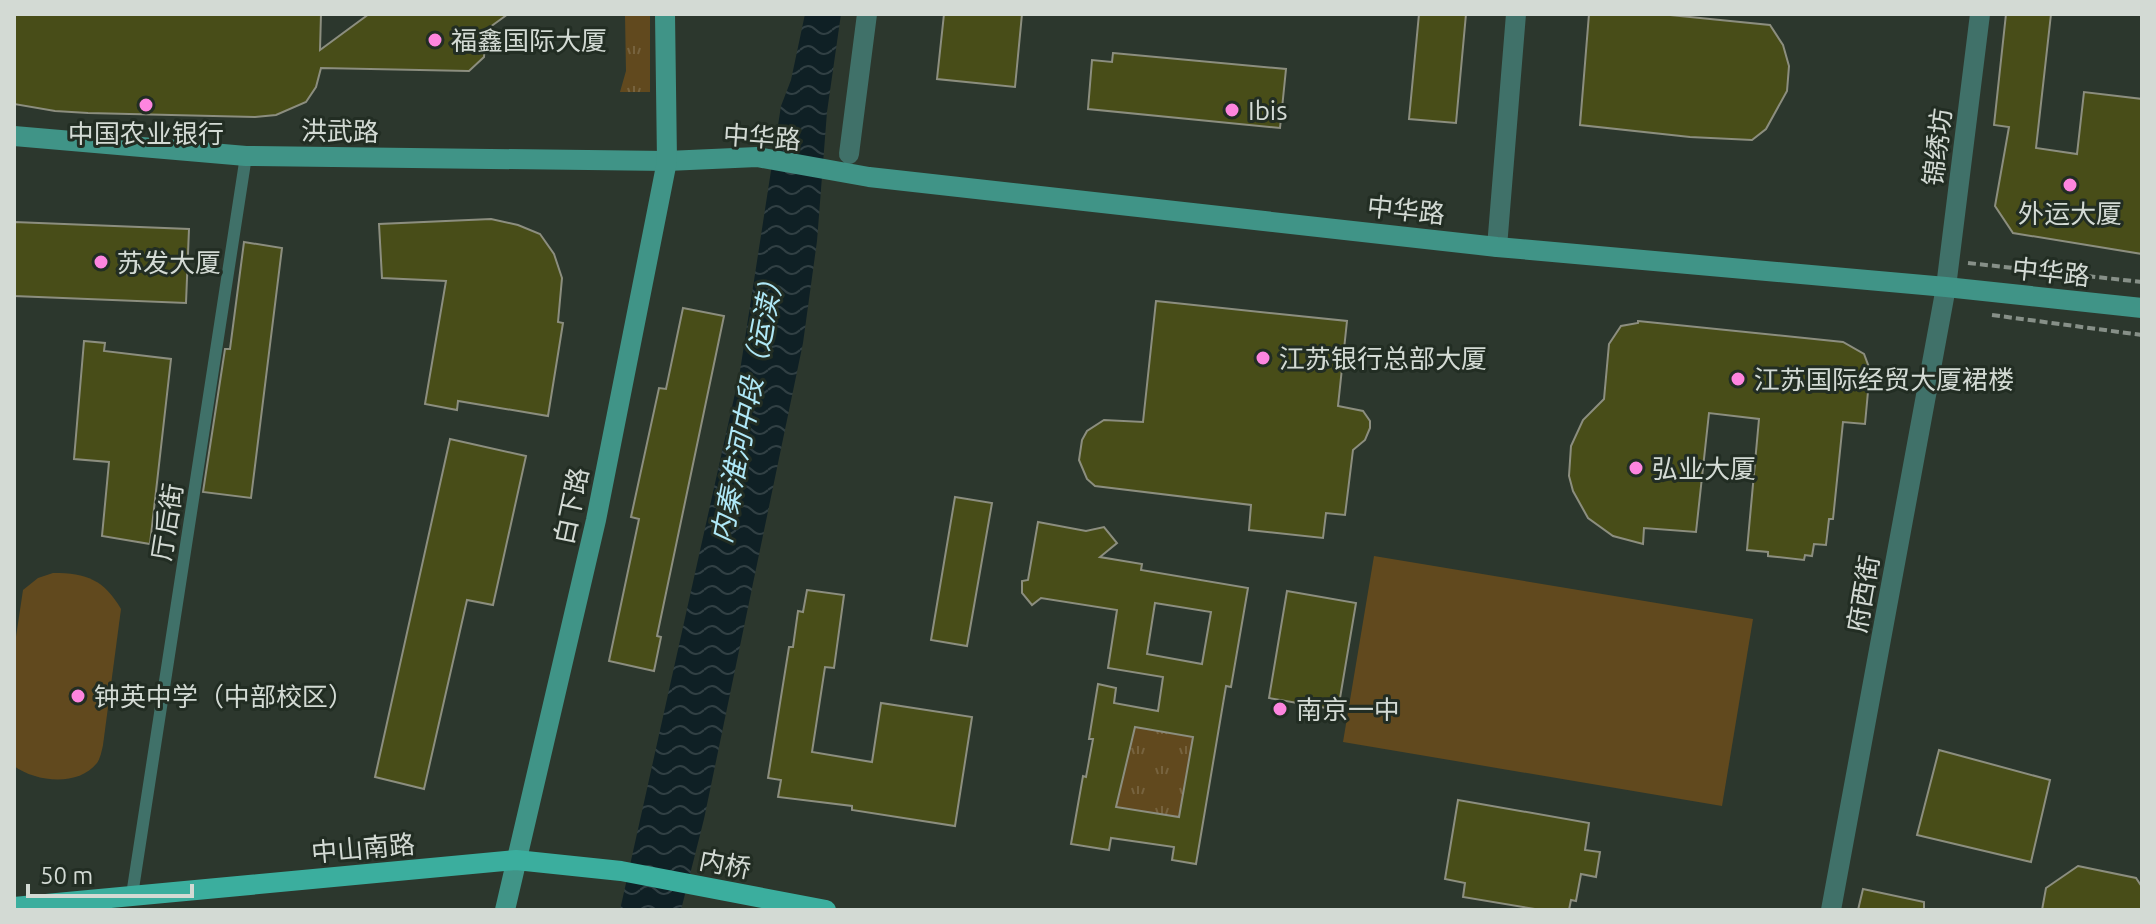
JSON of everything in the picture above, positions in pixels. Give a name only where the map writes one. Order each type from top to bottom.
[{"type":"main road","name":"白下路","points":[[505,910],[596,520],[667,161],[665,14]]},
{"type":"main road","name":"洪武路","points":[[14,136],[246,156],[667,161]]},
{"type":"main road","name":"中华路","points":[[667,161],[757,157],[869,177],[1497,247],[1946,287],[2142,308]]},
{"type":"main road","name":"中山南路","points":[[132,895],[516,860]]},
{"type":"street","points":[[849,154],[867,14]]},
{"type":"street","points":[[1497,247],[1516,14]]},
{"type":"street","name":"锦绣坊","points":[[1946,287],[1980,14]]},
{"type":"street","name":"府西街","points":[[1831,910],[1946,287]]},
{"type":"lane","name":"厅后街","points":[[132,895],[246,156]]},
{"type":"lane","points":[[516,860],[621,871],[826,910]]},
{"type":"lane","points":[[14,907],[132,895]]},
{"type":"path","points":[[1949,261],[2142,282]]},
{"type":"path","points":[[1988,315],[2142,335]]},
{"type":"green space","points":[[625,14],[650,14],[650,92],[620,92],[626,71]]},
{"type":"green space","points":[[1374,556],[1753,619],[1722,806],[1343,742]]},
{"type":"green space","points":[[53,573],[93,580],[108,591],[121,609],[100,757],[89,771],[57,780],[34,776],[14,766],[14,650],[23,590],[38,578]]},
{"type":"green space","points":[[1135,727],[1193,737],[1179,817],[1116,807]]},
{"type":"water","name":"内秦淮河中段（运渎）","points":[[805,14],[841,14],[827,112],[817,241],[803,343],[704,819],[681,910],[620,910],[740,371],[781,106],[791,80]]},
{"type":"building","points":[[14,14],[321,14],[320,50],[369,14],[508,14],[486,30],[484,57],[469,71],[321,68],[316,87],[306,102],[276,115],[255,117],[88,113],[14,104]]},
{"type":"building","points":[[944,14],[1022,14],[1015,87],[937,79]]},
{"type":"building","points":[[1419,14],[1466,14],[1456,123],[1409,119]]},
{"type":"building","points":[[1589,14],[1660,14],[1770,25],[1783,45],[1789,66],[1787,91],[1766,129],[1752,140],[1580,125]]},
{"type":"building","points":[[2006,14],[2051,14],[2036,148],[2077,154],[2084,92],[2142,99],[2142,254],[2013,233],[1995,206],[2009,127],[1994,125]]},
{"type":"building","points":[[1113,53],[1286,69],[1280,128],[1088,109],[1092,60],[1112,62]]},
{"type":"building","points":[[491,219],[540,234],[554,254],[562,278],[558,322],[563,323],[548,416],[458,401],[457,410],[425,404],[446,281],[382,278],[379,224]]},
{"type":"building","name":"苏发大厦","points":[[14,222],[189,229],[186,303],[14,296]]},
{"type":"building","points":[[244,242],[282,248],[251,498],[203,492],[225,349],[230,349]]},
{"type":"building","points":[[1156,301],[1347,321],[1338,406],[1363,411],[1370,421],[1370,428],[1365,440],[1353,450],[1345,515],[1326,513],[1323,538],[1249,530],[1251,505],[1095,486],[1087,479],[1079,460],[1082,440],[1087,431],[1104,420],[1143,422]]},
{"type":"building","points":[[683,308],[724,316],[657,636],[661,637],[654,671],[609,661],[639,519],[631,517],[659,388],[666,389]]},
{"type":"building","points":[[1638,321],[1843,342],[1864,354],[1870,370],[1865,424],[1843,422],[1833,519],[1829,519],[1826,545],[1814,544],[1812,556],[1805,555],[1804,560],[1747,550],[1759,419],[1709,413],[1696,532],[1644,528],[1643,544],[1613,536],[1588,518],[1573,491],[1569,476],[1571,446],[1583,420],[1604,399],[1609,344],[1621,326]]},
{"type":"building","points":[[84,341],[105,343],[104,351],[171,359],[150,544],[102,536],[109,462],[74,459]]},
{"type":"building","points":[[450,439],[526,456],[493,605],[467,600],[424,789],[375,777]]},
{"type":"building","points":[[955,497],[992,503],[967,646],[931,640]]},
{"type":"building","points":[[1038,522],[1086,531],[1104,527],[1117,543],[1100,557],[1142,564],[1141,570],[1248,588],[1231,687],[1226,686],[1196,864],[1172,860],[1174,847],[1111,838],[1109,850],[1071,844],[1093,739],[1089,739],[1098,684],[1116,688],[1114,703],[1158,711],[1163,677],[1108,668],[1117,610],[1041,598],[1032,605],[1022,593],[1022,581],[1028,580]],"holes":[[[1155,603],[1211,612],[1202,664],[1147,654]],[[1135,727],[1193,737],[1179,817],[1116,807]]]},
{"type":"building","points":[[807,590],[844,595],[834,668],[825,667],[812,752],[872,762],[881,703],[972,717],[955,826],[852,810],[852,806],[778,797],[781,780],[768,778],[789,647],[793,647],[798,611],[803,612]]},
{"type":"building","points":[[1287,591],[1356,603],[1338,710],[1269,698]]},
{"type":"building","points":[[1939,750],[2050,780],[2031,862],[1917,835]]},
{"type":"building","points":[[1458,800],[1589,823],[1585,850],[1600,852],[1596,877],[1581,874],[1576,901],[1571,900],[1569,910],[1541,910],[1463,897],[1465,883],[1445,879]]},
{"type":"building","points":[[2078,866],[2136,878],[2142,887],[2142,910],[2042,910],[2046,888]]},
{"type":"building","points":[[1863,889],[1924,902],[1924,910],[1858,910]]},
{"type":"place","name":"福鑫国际大厦","points":[[435,40]]},
{"type":"place","name":"中国农业银行","points":[[146,105]]},
{"type":"place","name":"Ibis","points":[[1232,110]]},
{"type":"place","name":"外运大厦","points":[[2070,185]]},
{"type":"place","name":"苏发大厦","points":[[101,262]]},
{"type":"place","name":"江苏银行总部大厦","points":[[1263,358]]},
{"type":"place","name":"江苏国际经贸大厦裙楼","points":[[1738,379]]},
{"type":"place","name":"弘业大厦","points":[[1636,468]]},
{"type":"place","name":"钟英中学（中部校区）","points":[[78,696]]},
{"type":"place","name":"南京一中","points":[[1280,709]]}]
